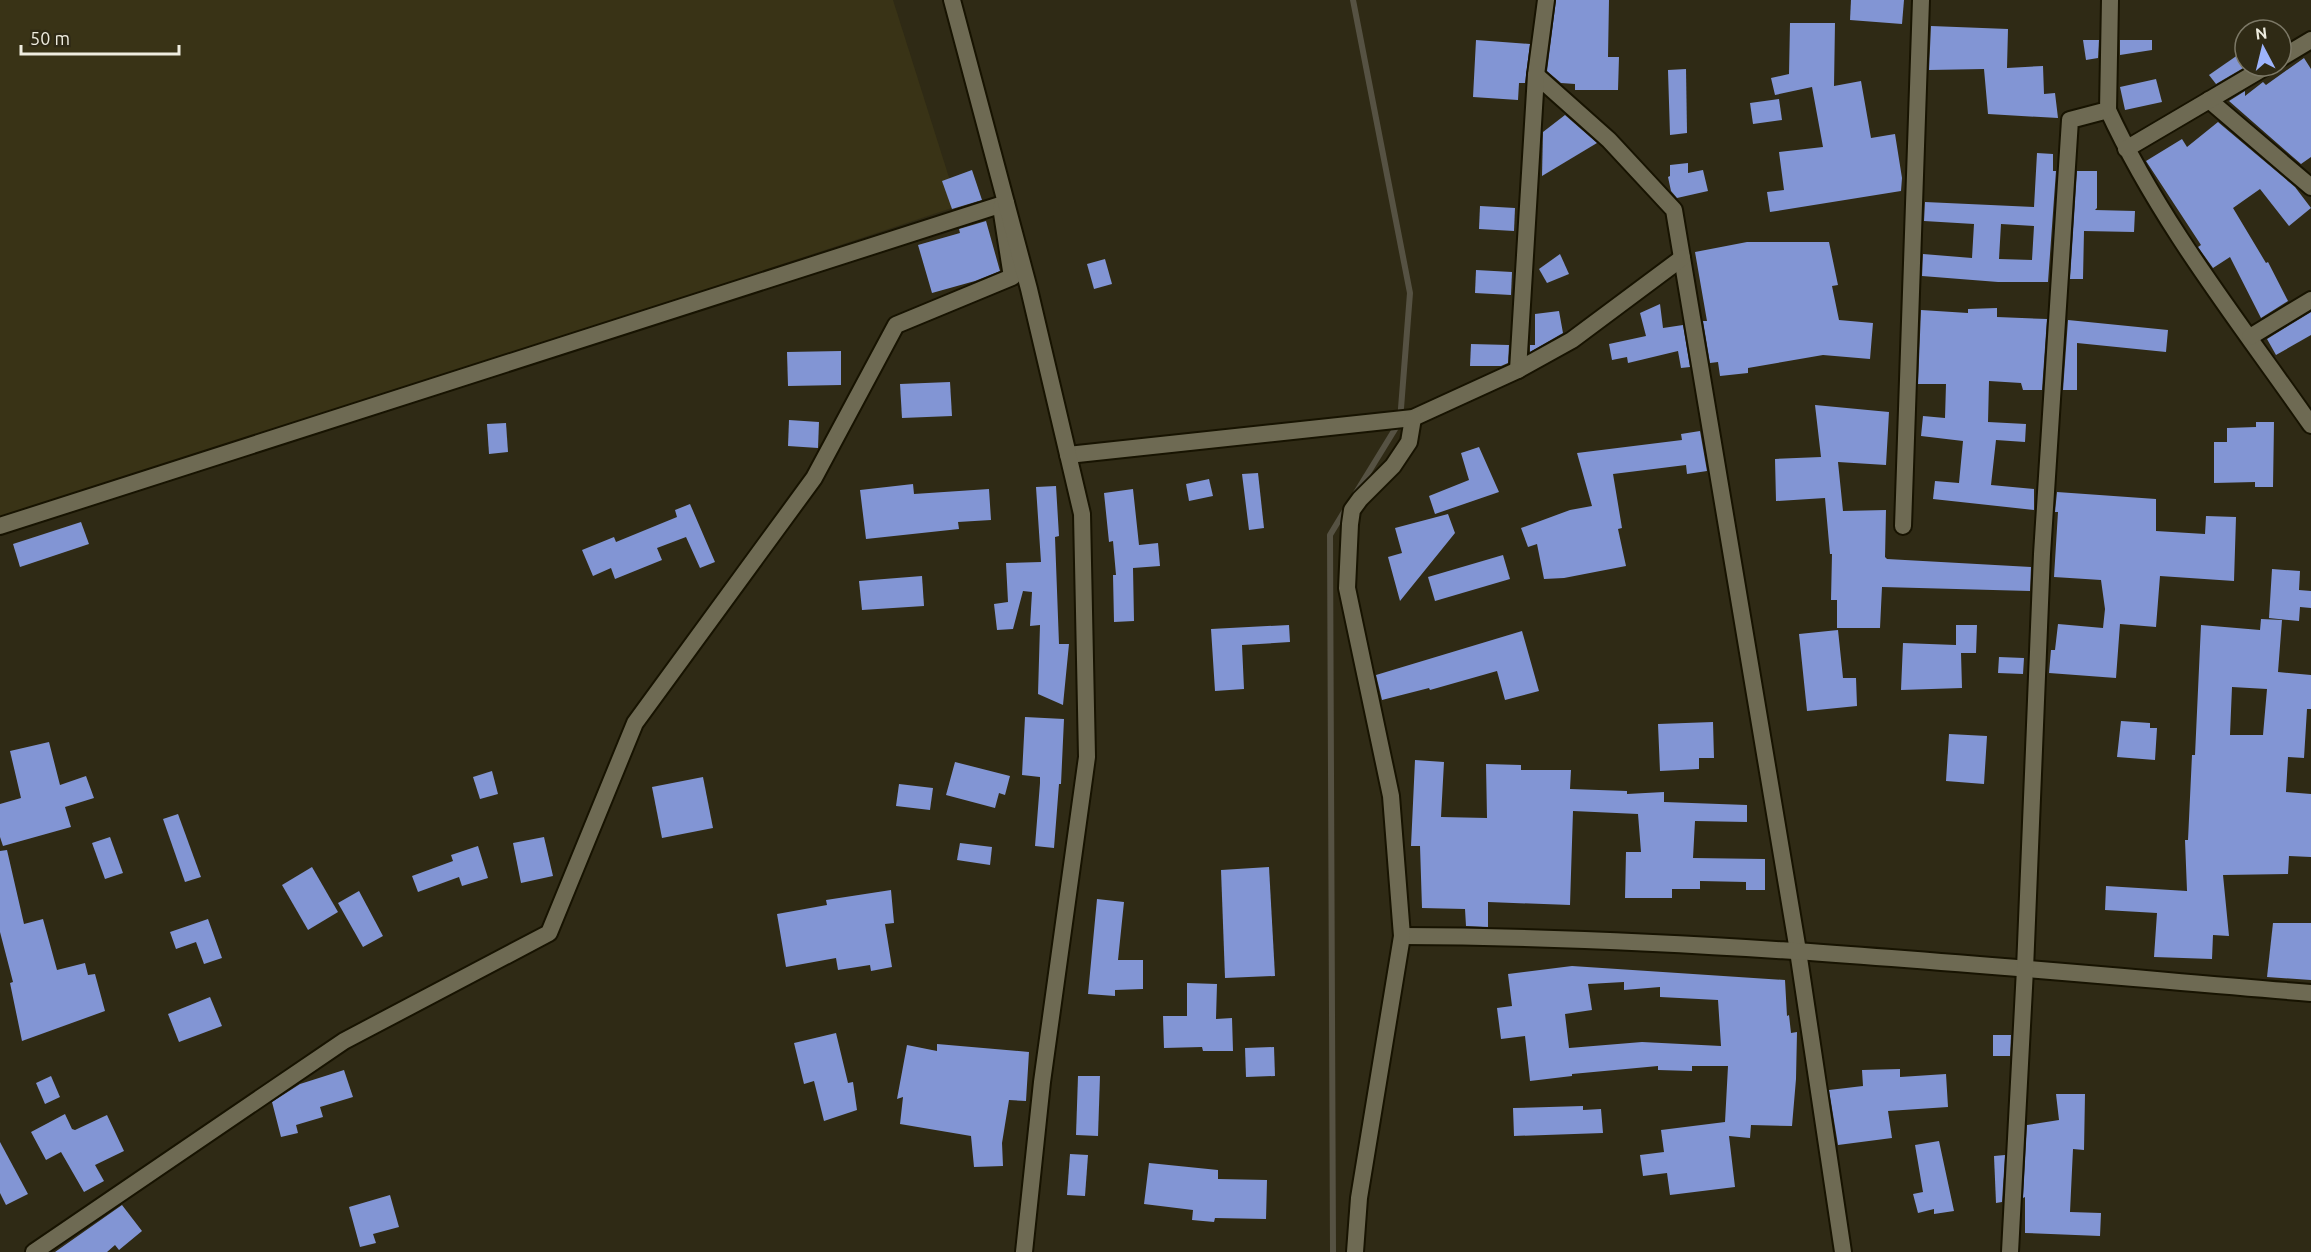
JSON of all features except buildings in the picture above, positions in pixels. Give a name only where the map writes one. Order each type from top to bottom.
[{"type":"street","points":[[952,0],[1004,205],[1029,289],[1083,514],[1087,757],[1042,1082],[1024,1252]]},
{"type":"street","points":[[1518,370],[1536,75],[1546,0]]},
{"type":"street","points":[[1903,526],[1921,0]]},
{"type":"street","points":[[2109,0],[2108,110],[2126,149],[2186,247],[2311,425]]},
{"type":"street","points":[[2293,51],[2311,40]]},
{"type":"street","points":[[1536,75],[1609,140],[1674,210],[1798,951],[1843,1252]]},
{"type":"street","points":[[2126,149],[2247,78]]},
{"type":"street","points":[[2209,100],[2311,186]]},
{"type":"street","points":[[2010,1252],[2025,969],[2042,554],[2070,120],[2108,110]]},
{"type":"street","points":[[0,526],[1004,205]]},
{"type":"street","points":[[34,1252],[344,1041],[549,933],[636,723],[814,478],[896,325],[1012,277],[1004,205]]},
{"type":"street","points":[[1068,455],[1413,418],[1518,370],[1572,340],[1682,258]]},
{"type":"street","points":[[2250,337],[2311,300]]},
{"type":"street","points":[[1355,1252],[1359,1198],[1402,936],[1391,796],[1347,588],[1350,524],[1352,510],[1393,466],[1409,442],[1413,418]]},
{"type":"street","points":[[1402,936],[1499,937],[1798,951],[2311,993]]},
{"type":"shaded area","points":[[0,0],[893,0],[958,206],[0,523]]},
{"type":"waterway","points":[[1353,0],[1410,293],[1400,421],[1354,496]]},
{"type":"waterway","points":[[1333,1252],[1330,535],[1347,507]]}]
